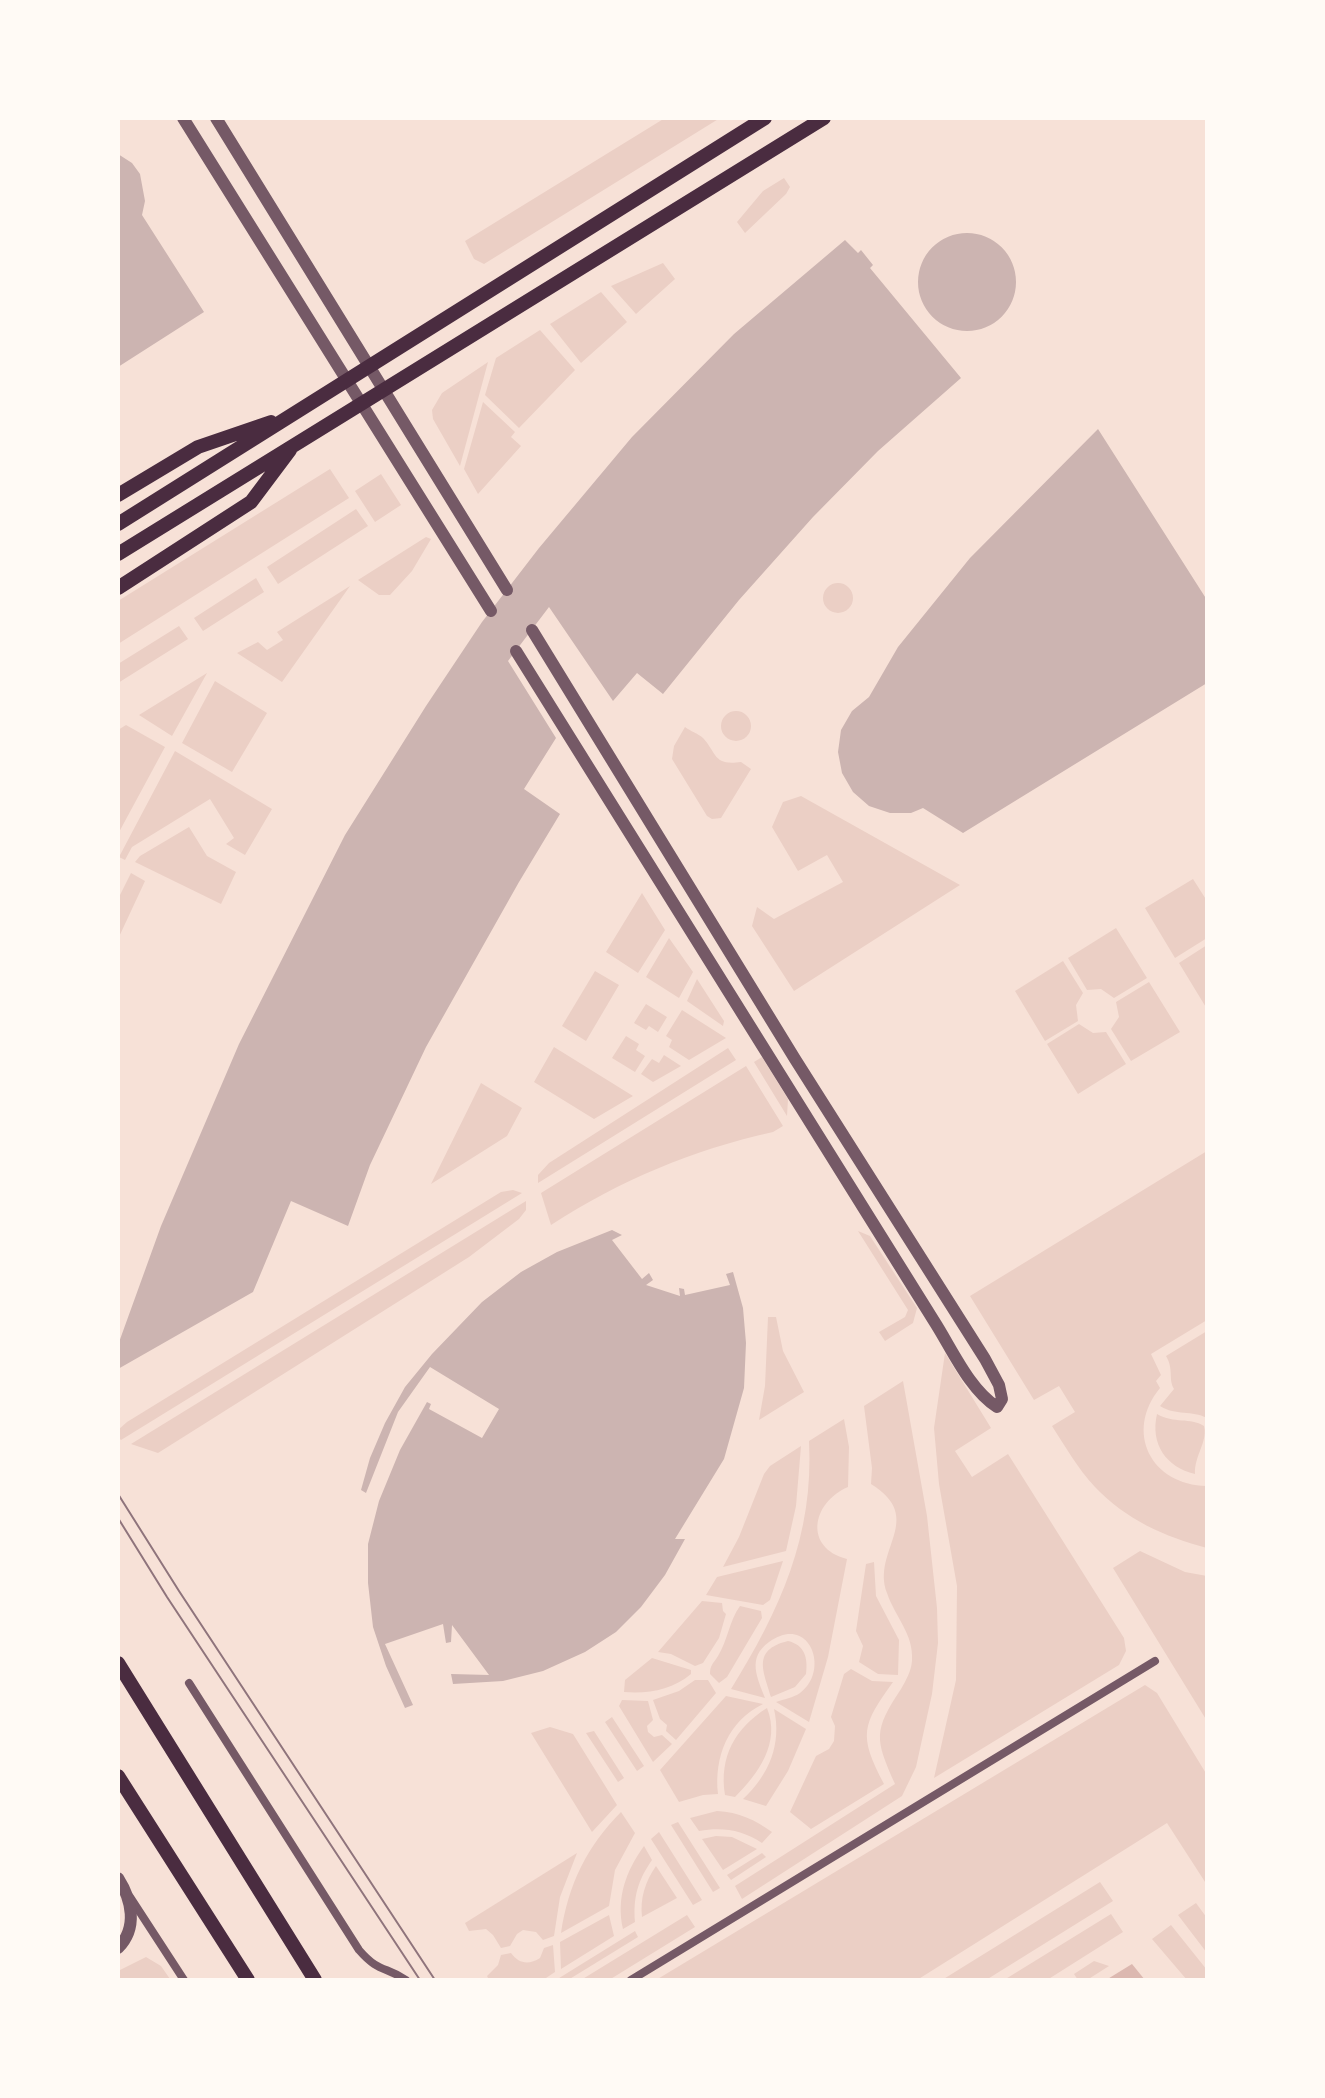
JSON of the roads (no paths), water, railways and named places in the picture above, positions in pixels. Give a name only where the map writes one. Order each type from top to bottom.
[{"type":"main road","points":[[118,524],[765,118]]},
{"type":"main road","points":[[118,554],[824,118]]},
{"type":"main road","points":[[118,495],[198,447],[294,414]]},
{"type":"main road","points":[[118,588],[251,502],[295,444]]},
{"type":"main road","points":[[118,1663],[315,1980]]},
{"type":"main road","points":[[118,1776],[248,1980]]},
{"type":"street","points":[[183,118],[491,611]]},
{"type":"street","points":[[216,118],[507,590]]},
{"type":"street","points":[[516,651],[976,1388],[997,1407],[1002,1399],[999,1385],[985,1359],[787,1046],[532,630]]},
{"type":"street","points":[[631,1980],[1155,1661]]},
{"type":"street","points":[[189,1683],[359,1950],[371,1964],[406,1980]]},
{"type":"street","points":[[118,1948],[128,1937],[131,1925],[122,1884]]},
{"type":"street","points":[[122,1884],[184,1980]]},
{"type":"tram line","points":[[118,1494],[435,1980]]},
{"type":"tram line","points":[[118,1518],[420,1980]]}]
